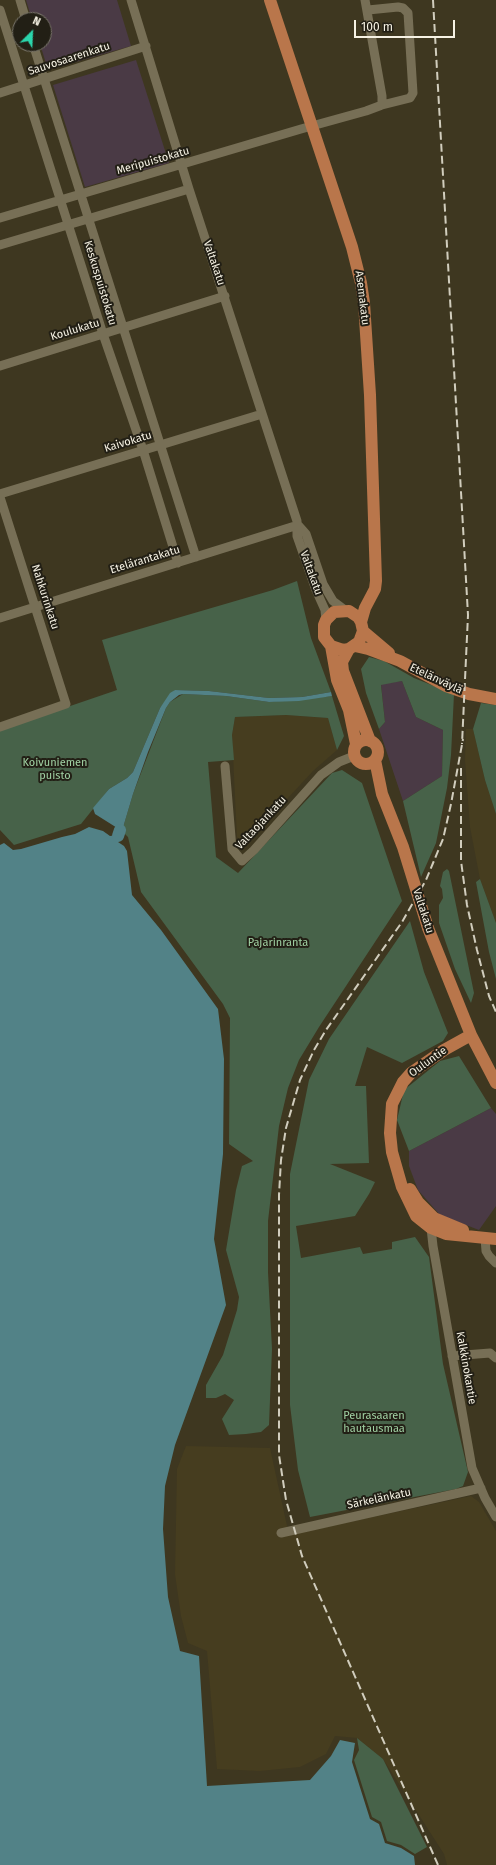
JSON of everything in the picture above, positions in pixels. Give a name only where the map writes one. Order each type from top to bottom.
[{"type":"main road","name":"Asemakatu","points":[[270,0],[357,264],[364,303],[370,395],[376,581],[365,608],[362,627]]},
{"type":"main road","points":[[352,648],[343,650],[331,646],[324,637],[324,625],[326,620],[334,612],[349,612],[365,608]]},
{"type":"main road","points":[[349,612],[362,627],[359,642],[352,648],[342,662],[343,671],[370,741],[374,743],[378,750],[375,760],[368,764],[357,754],[360,741],[370,741]]},
{"type":"main road","name":"Etelänväylä","points":[[362,627],[400,661]]},
{"type":"main road","name":"Valtakatu","points":[[331,646],[337,680],[349,710],[357,754],[380,785]]},
{"type":"main road","name":"Etelänväylä","points":[[352,648],[368,649],[400,661],[446,686],[469,694],[496,699]]},
{"type":"main road","name":"Valtakatu","points":[[375,760],[380,785],[403,847],[428,928],[470,1035],[496,1083]]},
{"type":"main road","name":"Ouluntie","points":[[470,1035],[444,1050],[402,1082],[392,1104],[390,1133],[392,1152],[402,1187],[416,1216],[432,1223],[446,1234],[491,1239]]},
{"type":"street","points":[[20,0],[24,12]]},
{"type":"street","name":"Valtakatu","points":[[131,0],[189,189],[225,296],[298,526],[297,536],[325,610],[326,620]]},
{"type":"street","points":[[364,0],[368,10],[382,96],[382,105]]},
{"type":"street","name":"Meripuistokatu","points":[[0,218],[410,98],[413,93],[409,18],[406,10],[398,6],[368,10]]},
{"type":"street","name":"Keskuspuistokatu","points":[[0,10],[103,334],[143,450],[178,562]]},
{"type":"street","name":"Sauvosaarenkatu","points":[[0,93],[146,46]]},
{"type":"street","name":"Keskuspuistokatu","points":[[35,52],[196,557]]},
{"type":"street","points":[[0,245],[189,189]]},
{"type":"street","name":"Koulukatu","points":[[0,366],[225,296]]},
{"type":"street","name":"Kaivokatu","points":[[0,494],[262,414]]},
{"type":"street","name":"Nahkurinkatu","points":[[0,498],[66,704],[0,727]]},
{"type":"street","name":"Valtakatu","points":[[298,526],[306,534],[323,584],[333,601],[349,612]]},
{"type":"street","name":"Etelärantakatu","points":[[0,618],[298,526]]},
{"type":"street","name":"Valtaojankatu","points":[[225,766],[232,849],[242,861],[254,850],[321,775],[339,762],[357,754]]},
{"type":"street","name":"Kalkkinokantie","points":[[432,1223],[452,1356],[472,1468],[485,1498],[496,1517]]},
{"type":"street","points":[[491,1239],[486,1251],[496,1263]]},
{"type":"street","points":[[452,1356],[494,1352]]},
{"type":"street","name":"Särkelänkatu","points":[[281,1533],[481,1488]]},
{"type":"shaded area","points":[[26,0],[117,0],[131,46],[48,70],[42,52],[52,52],[52,12],[30,12]]},
{"type":"shaded area","points":[[136,60],[169,163],[85,187],[53,85]]},
{"type":"shaded area","points":[[402,681],[416,717],[443,730],[442,776],[403,801],[379,729],[385,722],[381,684]]},
{"type":"shaded area","points":[[286,715],[328,718],[337,750],[313,771],[248,841],[242,842],[237,837],[232,735],[235,717]]},
{"type":"shaded area","points":[[466,729],[473,729],[485,780],[496,814],[496,923],[480,879],[470,827],[465,760]]},
{"type":"shaded area","points":[[491,1108],[496,1114],[496,1206],[479,1230],[440,1215],[418,1190],[409,1166],[409,1151]]},
{"type":"shaded area","points":[[186,1446],[270,1448],[289,1535],[471,1496],[479,1502],[496,1531],[496,1865],[447,1865],[444,1854],[383,1759],[357,1738],[335,1736],[326,1754],[300,1767],[260,1771],[217,1769],[207,1651],[188,1643],[181,1616],[175,1574],[177,1469]]},
{"type":"green space","name":"Koivuniemen puisto","points":[[297,581],[311,638],[331,692],[302,697],[269,698],[209,691],[175,690],[160,708],[133,772],[127,778],[109,789],[81,824],[14,845],[0,830],[0,730],[117,690],[102,640],[273,590]]},
{"type":"green space","points":[[369,657],[384,661],[414,678],[454,694],[451,755],[447,788],[436,843],[421,877],[403,801],[442,776],[443,730],[416,717],[402,681],[381,685],[385,722],[379,729],[366,693],[361,669]]},
{"type":"green space","name":"Pajarinranta","points":[[183,694],[226,696],[269,702],[332,696],[344,736],[337,750],[328,718],[286,715],[235,717],[232,735],[234,760],[208,762],[216,857],[238,873],[332,773],[342,770],[362,783],[402,901],[319,1027],[299,1060],[288,1088],[279,1126],[268,1221],[268,1272],[272,1349],[269,1425],[261,1432],[246,1434],[229,1435],[222,1419],[234,1400],[225,1394],[216,1398],[206,1398],[206,1385],[223,1355],[237,1310],[239,1297],[226,1250],[236,1190],[242,1166],[253,1161],[229,1144],[230,1018],[223,1004],[141,892],[128,837],[122,831],[133,794],[166,708],[170,702]]},
{"type":"green space","points":[[481,703],[496,705],[496,814],[485,780],[473,729]]},
{"type":"green space","points":[[447,869],[449,871],[474,993],[471,1003],[455,969],[439,923],[439,905],[443,898],[442,889],[440,886],[443,872]]},
{"type":"green space","points":[[480,879],[496,923],[496,979],[489,952],[476,882]]},
{"type":"green space","name":"Peurasaaren hautausmaa","points":[[410,921],[424,972],[448,1033],[443,1041],[402,1063],[367,1047],[355,1086],[366,1086],[369,1163],[330,1164],[375,1182],[355,1216],[296,1226],[301,1258],[360,1247],[363,1254],[392,1249],[392,1242],[415,1237],[429,1257],[443,1364],[468,1472],[463,1486],[456,1489],[310,1517],[298,1470],[290,1405],[290,1174],[309,1080],[329,1039]]},
{"type":"green space","points":[[459,1056],[491,1108],[409,1151],[397,1120],[404,1090],[440,1061]]},
{"type":"green space","points":[[357,1738],[383,1759],[427,1847],[415,1854],[401,1845],[387,1841],[381,1822],[372,1817],[354,1760],[359,1750]]},
{"type":"water","points":[[175,690],[209,691],[269,698],[302,697],[331,692],[332,696],[299,701],[269,702],[226,696],[179,695],[170,702],[166,708],[148,752],[122,831],[95,814],[93,808],[109,789],[127,778],[133,772],[160,708],[170,693]]},
{"type":"water","points":[[89,827],[103,831],[110,836],[119,836],[118,842],[124,846],[127,851],[132,895],[161,930],[218,1009],[224,1059],[223,1154],[214,1239],[226,1305],[175,1445],[165,1486],[163,1529],[168,1597],[180,1651],[199,1656],[207,1786],[310,1780],[331,1756],[340,1740],[355,1743],[352,1762],[370,1819],[379,1824],[385,1843],[401,1848],[414,1856],[415,1865],[0,1865],[0,845],[4,843],[13,850],[21,849],[75,834]]},
{"type":"waterway","points":[[118,836],[120,830]]},
{"type":"railway","points":[[433,0],[468,615],[462,744]]},
{"type":"railway","points":[[438,1865],[302,1556],[286,1500],[279,1455],[279,1195],[281,1160],[286,1128],[300,1080],[314,1050],[326,1030],[402,922],[426,880],[443,839],[463,739]]},
{"type":"railway","points":[[461,768],[461,861],[467,905],[489,996],[496,1012]]}]
